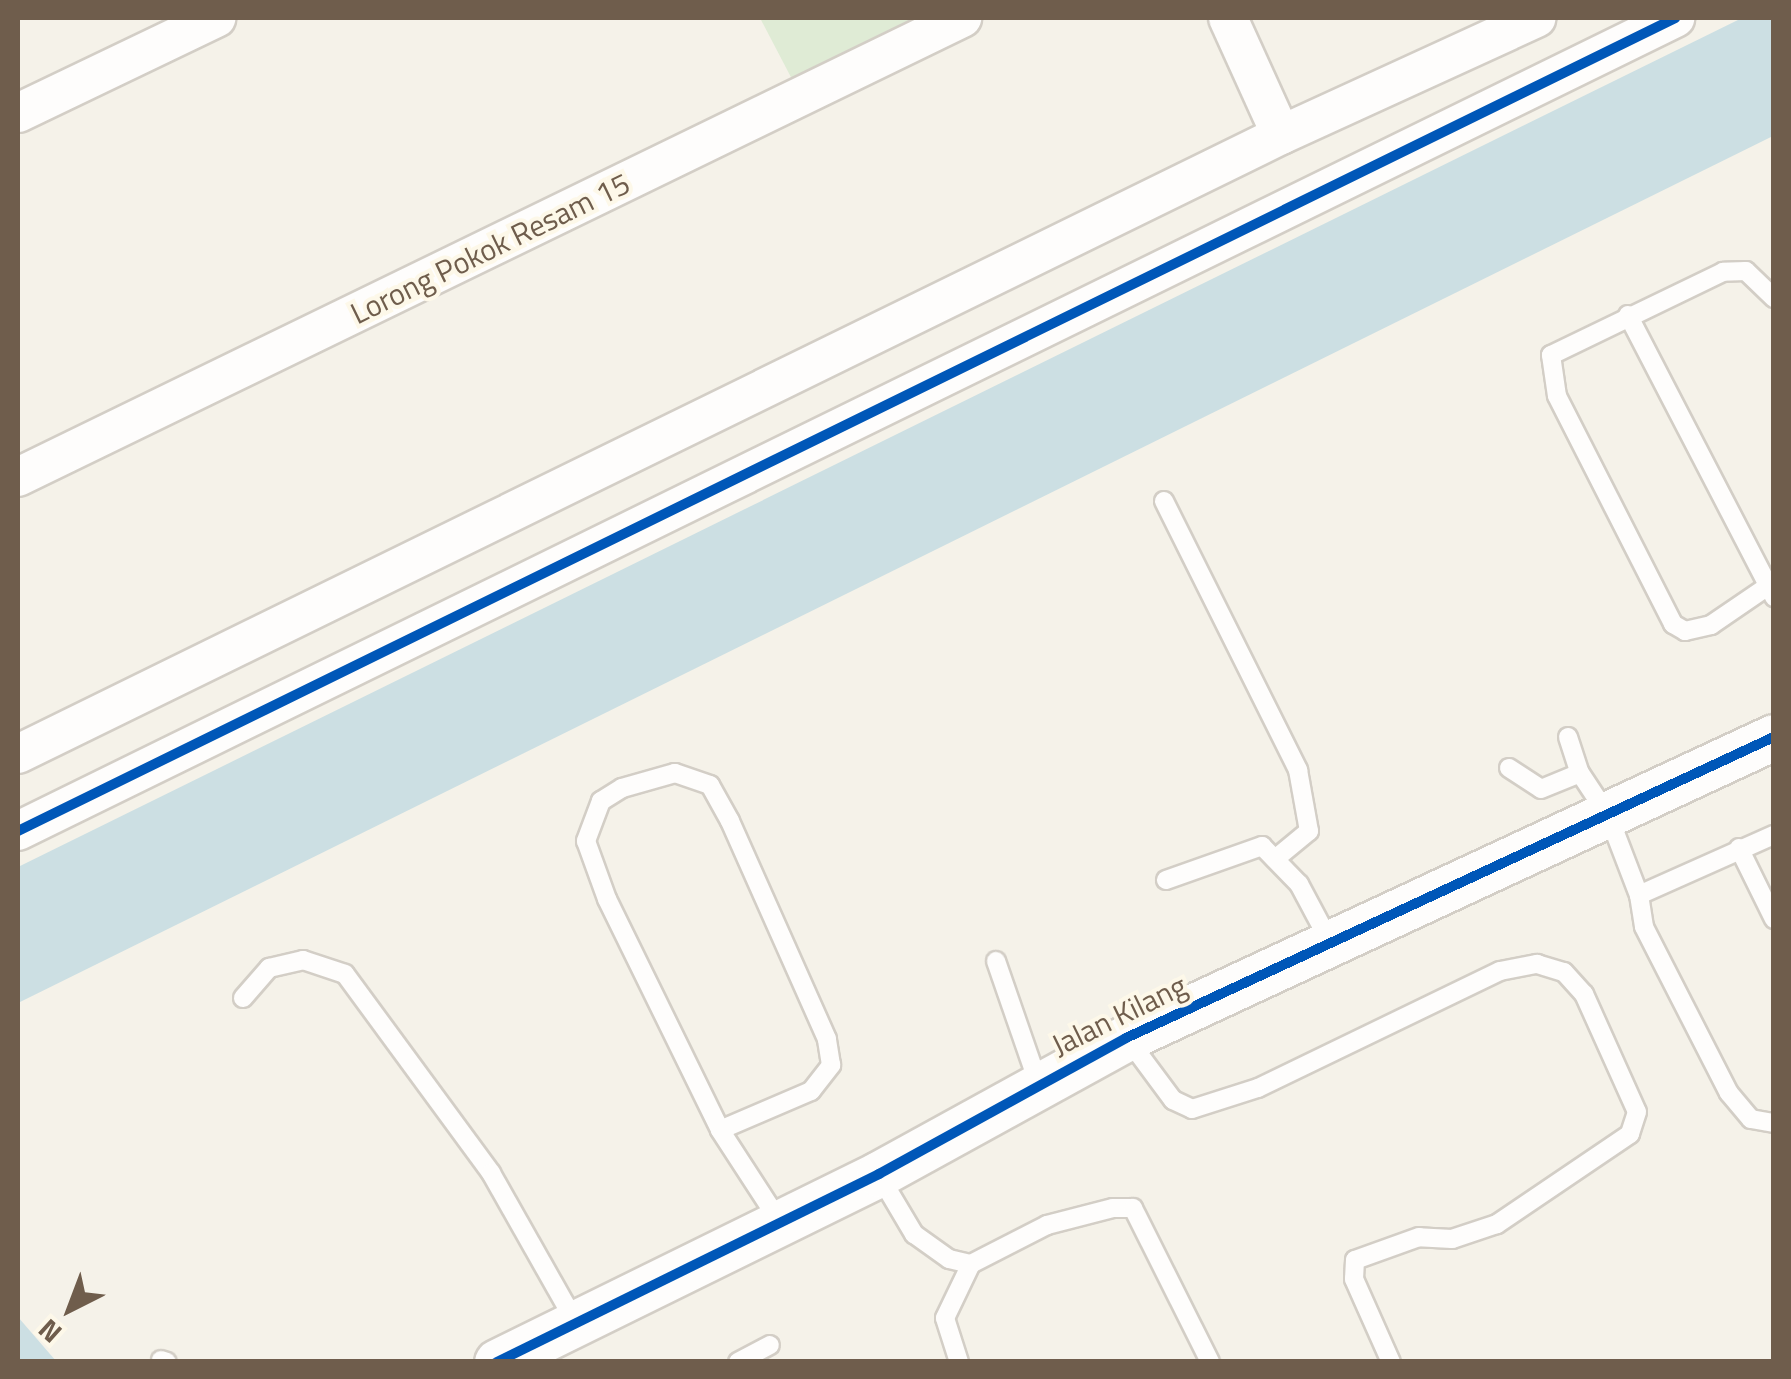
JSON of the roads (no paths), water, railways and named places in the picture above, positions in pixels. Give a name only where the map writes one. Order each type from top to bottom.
[{"type":"street","points":[[18,113],[216,18]]},
{"type":"street","name":"Lorong Pokok Resam 15","points":[[18,477],[962,18]]},
{"type":"street","points":[[1228,18],[1280,134]]},
{"type":"street","points":[[18,754],[1280,134],[1536,18]]},
{"type":"street","points":[[18,831],[1675,18]]},
{"type":"street","name":"Jalan Kilang","points":[[497,1362],[577,1326],[878,1174],[1038,1082],[1126,1038],[1774,738]]},
{"type":"lane","points":[[1628,315],[1772,587],[1736,614],[1685,631],[1673,624],[1580,446],[1555,383],[1551,355],[1559,348],[1628,315],[1723,272],[1746,271],[1774,298]]},
{"type":"lane","points":[[1164,501],[1298,770],[1309,832],[1275,859]]},
{"type":"lane","points":[[1568,737],[1580,773],[1609,817],[1639,895],[1644,927],[1729,1093],[1751,1119],[1774,1122]]},
{"type":"lane","points":[[1509,768],[1541,788],[1580,773]]},
{"type":"lane","points":[[720,1130],[811,1091],[831,1065],[827,1038],[730,820],[710,785],[675,774],[622,788],[601,801],[586,841],[607,899],[720,1130],[779,1221]]},
{"type":"lane","points":[[1639,895],[1774,835]]},
{"type":"lane","points":[[1166,880],[1249,846],[1262,846],[1308,897],[1331,942]]},
{"type":"lane","points":[[1739,848],[1774,919]]},
{"type":"lane","points":[[243,998],[270,968],[303,960],[345,974],[490,1173],[577,1326]]},
{"type":"lane","points":[[996,962],[1038,1082]]},
{"type":"lane","points":[[1126,1038],[1174,1100],[1192,1108],[1258,1088],[1500,972],[1537,964],[1564,972],[1584,994],[1637,1112],[1630,1134],[1497,1224],[1452,1239],[1419,1236],[1355,1260],[1354,1279],[1391,1362]]},
{"type":"lane","points":[[878,1174],[914,1234],[950,1259],[971,1264],[1077,1215],[1133,1208],[1210,1362]]},
{"type":"lane","points":[[959,1362],[945,1318],[971,1264]]},
{"type":"lane","points":[[738,1362],[770,1345]]}]
